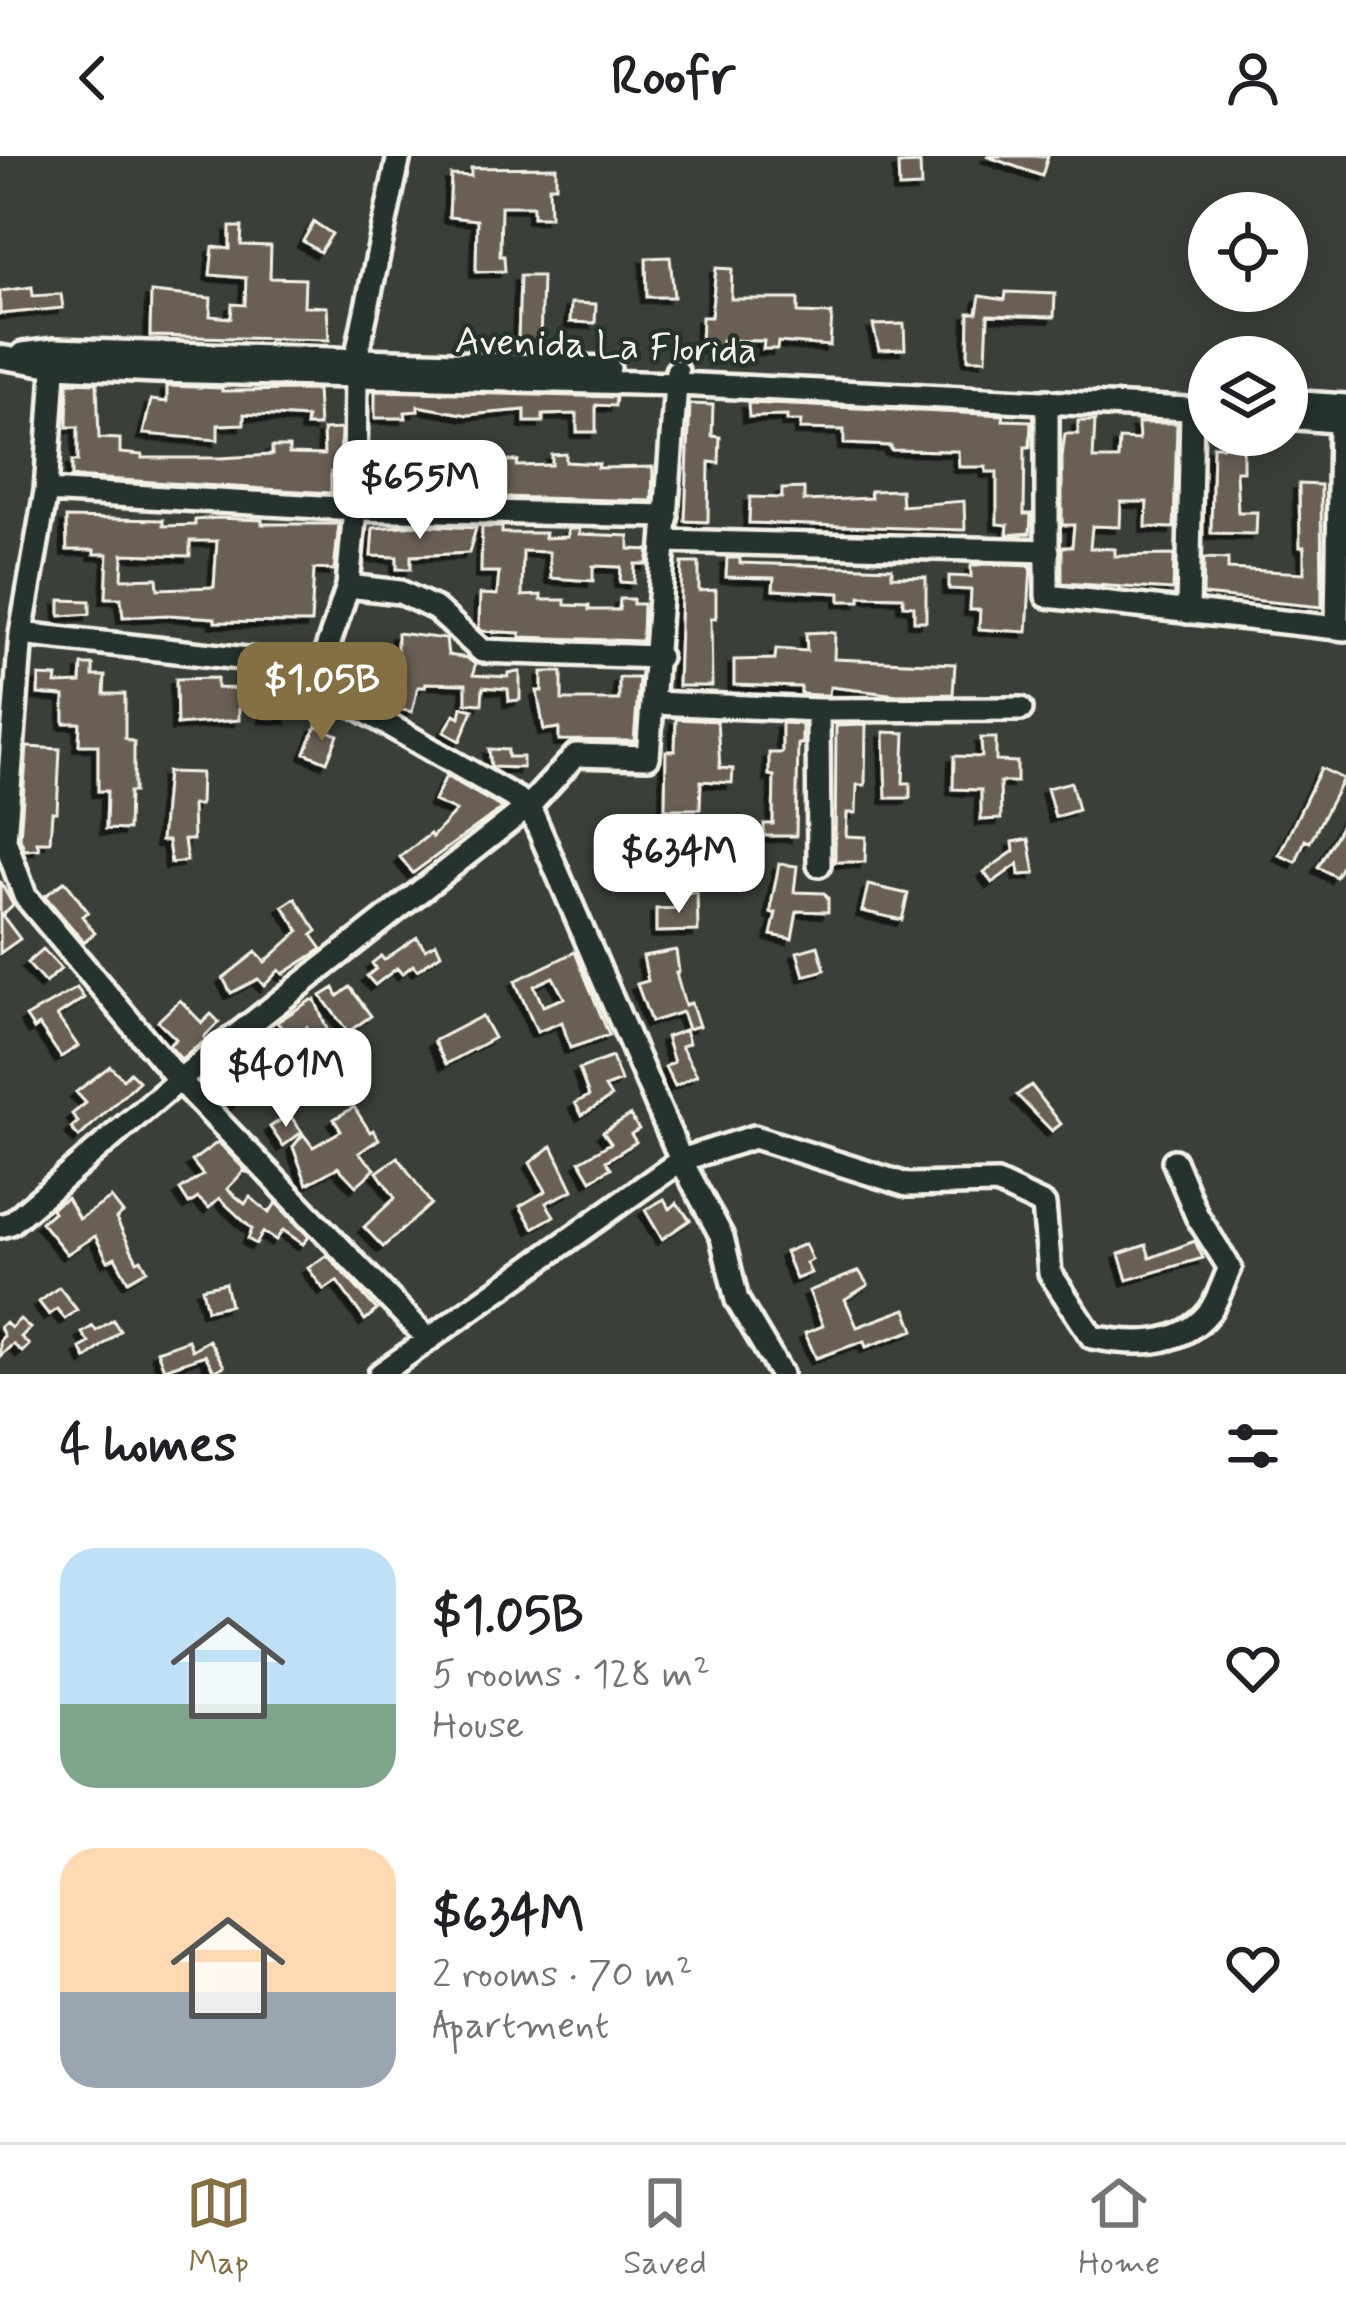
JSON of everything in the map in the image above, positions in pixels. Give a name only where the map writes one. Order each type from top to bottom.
[{"type":"street","points":[[399,156],[356,367],[355,509],[348,586],[321,667],[335,694],[529,806],[681,1160],[722,1237],[737,1300],[781,1374]]},
{"type":"street","name":"Avenida La Florida","points":[[0,357],[677,377],[1188,406]]},
{"type":"street","points":[[55,358],[46,490],[21,634],[3,839],[25,896],[179,1080],[428,1339]]},
{"type":"street","points":[[0,1226],[11,1222],[179,1080],[529,806],[576,755],[648,757],[677,377],[1188,405]]},
{"type":"street","points":[[1047,401],[1048,596],[1342,629],[1344,416]]},
{"type":"street","points":[[1308,407],[1344,416]]},
{"type":"street","points":[[1308,417],[1344,416]]},
{"type":"street","points":[[1188,612],[1199,456]]},
{"type":"street","points":[[46,490],[355,509],[667,516]]},
{"type":"street","points":[[666,541],[1048,551]]},
{"type":"street","points":[[348,586],[400,592],[436,610],[482,651],[658,657]]},
{"type":"street","points":[[21,634],[321,667]]},
{"type":"street","points":[[653,704],[818,710],[1021,709]]},
{"type":"street","points":[[818,710],[819,865]]},
{"type":"street","points":[[380,1374],[681,1160],[754,1137],[907,1185],[997,1183],[1044,1205],[1050,1273],[1092,1337],[1131,1345],[1175,1337],[1208,1312],[1230,1268],[1197,1216],[1174,1161]]},
{"type":"building","points":[[986,156],[1048,156],[1042,176]]},
{"type":"building","points":[[920,163],[921,187],[899,188],[898,164]]},
{"type":"building","points":[[556,167],[556,186],[549,186],[550,217],[533,217],[533,206],[501,206],[500,256],[504,256],[505,271],[476,272],[477,220],[449,217],[451,175],[471,176],[471,168]]},
{"type":"building","points":[[314,222],[332,234],[320,252],[303,241]]},
{"type":"building","points":[[230,227],[242,227],[241,245],[271,246],[270,278],[305,279],[304,306],[327,307],[329,340],[150,336],[151,292],[211,298],[210,316],[231,318],[232,304],[245,305],[246,278],[210,275],[213,247],[230,249]]},
{"type":"building","points":[[670,257],[674,297],[647,297],[646,258]]},
{"type":"building","points":[[716,268],[732,269],[731,299],[798,299],[798,313],[832,314],[830,346],[778,342],[777,349],[763,349],[764,341],[722,340],[722,347],[701,347],[702,317],[711,317]]},
{"type":"building","points":[[520,276],[542,276],[540,343],[518,342]]},
{"type":"building","points":[[32,287],[33,296],[61,294],[63,308],[0,314],[0,291]]},
{"type":"building","points":[[1006,292],[1055,294],[1054,317],[988,315],[986,359],[968,359],[969,313],[977,313],[980,296],[1005,300]]},
{"type":"building","points":[[571,303],[596,304],[595,323],[570,322]]},
{"type":"building","points":[[904,324],[905,349],[879,350],[873,325]]},
{"type":"building","points":[[68,382],[97,383],[99,438],[120,439],[120,453],[142,458],[220,458],[272,455],[272,447],[289,447],[289,454],[324,455],[323,430],[341,429],[340,472],[331,472],[331,493],[72,477],[72,461],[78,461],[78,427],[67,427]]},
{"type":"building","points":[[167,386],[317,390],[319,426],[306,426],[307,418],[244,414],[244,424],[218,425],[218,440],[143,434],[151,400],[167,402]]},
{"type":"building","points":[[375,391],[616,397],[615,406],[596,405],[596,432],[577,432],[577,414],[543,415],[543,422],[525,422],[525,410],[468,415],[418,406],[418,411],[405,412],[406,418],[375,418]]},
{"type":"building","points":[[748,403],[1004,415],[1003,420],[1031,421],[1030,447],[1025,447],[1024,514],[1031,514],[1030,533],[1007,535],[1008,525],[997,524],[997,472],[959,467],[958,451],[844,444],[844,430],[800,429],[801,421],[787,421],[787,416],[749,417]]},
{"type":"building","points":[[690,404],[713,405],[712,436],[720,437],[719,463],[709,462],[708,522],[685,521]]},
{"type":"building","points":[[1078,421],[1095,421],[1093,459],[1118,459],[1119,439],[1139,440],[1138,423],[1177,423],[1174,528],[1146,527],[1147,502],[1121,502],[1120,527],[1092,526],[1090,548],[1115,549],[1115,556],[1174,555],[1173,590],[1062,583],[1062,547],[1072,547],[1074,525],[1062,525],[1062,457],[1065,434],[1078,434]]},
{"type":"building","points":[[418,443],[429,444],[429,453],[441,453],[441,458],[466,457],[467,477],[495,476],[495,461],[552,465],[552,455],[566,454],[566,462],[599,464],[598,468],[653,467],[652,501],[500,497],[500,492],[460,496],[373,493],[377,460],[418,459]]},
{"type":"building","points":[[1213,456],[1243,456],[1243,471],[1236,471],[1238,512],[1257,512],[1256,534],[1211,533]]},
{"type":"building","points":[[1299,484],[1321,485],[1322,607],[1203,595],[1204,558],[1228,559],[1228,569],[1304,573]]},
{"type":"building","points":[[804,488],[804,501],[871,498],[870,491],[901,490],[902,506],[964,501],[965,530],[749,523],[750,497],[782,498],[782,489]]},
{"type":"building","points":[[66,518],[163,520],[163,526],[195,525],[195,520],[217,518],[262,520],[262,524],[339,524],[334,570],[314,569],[311,623],[123,617],[121,598],[106,598],[108,554],[67,550]],"holes":[[[190,541],[217,541],[214,587],[158,589],[157,578],[122,579],[123,554],[190,556]]]},
{"type":"building","points":[[482,527],[502,527],[502,533],[545,533],[544,538],[568,537],[568,529],[580,529],[579,534],[629,536],[629,549],[649,550],[647,564],[635,564],[634,583],[620,582],[621,567],[593,566],[593,581],[551,578],[549,552],[523,551],[522,596],[565,600],[565,605],[589,606],[589,610],[619,610],[620,599],[633,599],[633,604],[643,604],[642,641],[520,637],[520,633],[482,631],[480,594],[497,595],[499,572],[481,572]]},
{"type":"building","points":[[373,528],[476,528],[469,553],[411,556],[411,569],[397,569],[397,557],[371,556]]},
{"type":"building","points":[[727,558],[740,558],[740,563],[892,568],[892,576],[926,577],[926,621],[914,621],[914,606],[903,605],[903,597],[860,596],[860,601],[840,601],[840,593],[773,590],[774,578],[726,577]]},
{"type":"building","points":[[682,563],[699,563],[699,591],[716,590],[716,618],[711,618],[712,686],[678,686]]},
{"type":"building","points":[[971,566],[1031,566],[1027,632],[979,629],[980,610],[970,610],[971,590],[949,589],[949,576],[971,577]]},
{"type":"building","points":[[60,600],[90,601],[90,614],[60,616]]},
{"type":"building","points":[[397,633],[446,639],[448,655],[475,664],[473,675],[508,677],[508,673],[520,672],[520,700],[509,701],[508,689],[483,687],[482,704],[466,703],[466,684],[426,683],[418,687],[412,712],[390,707],[398,672],[383,672],[382,661],[397,661]]},
{"type":"building","points":[[806,633],[835,633],[834,659],[955,664],[953,694],[898,695],[830,687],[829,695],[818,695],[801,694],[801,687],[734,685],[734,660],[775,659],[776,649],[807,651]]},
{"type":"building","points":[[82,665],[93,665],[93,676],[105,676],[104,694],[125,694],[125,738],[134,742],[128,830],[106,829],[107,791],[98,791],[98,745],[79,745],[80,723],[64,723],[64,696],[38,694],[39,676],[57,677],[56,684],[81,683]]},
{"type":"building","points":[[542,672],[562,672],[562,700],[619,700],[619,678],[639,678],[634,741],[559,740],[559,728],[544,730],[537,691],[542,691]]},
{"type":"building","points":[[217,678],[217,688],[256,689],[265,687],[265,679],[292,680],[292,693],[320,698],[319,713],[292,708],[291,718],[265,717],[265,705],[239,705],[239,720],[177,725],[176,679]]},
{"type":"building","points":[[462,707],[473,710],[460,741],[444,732],[455,714],[460,717]]},
{"type":"building","points":[[676,719],[717,721],[720,768],[733,769],[732,783],[701,781],[700,809],[665,809],[666,751],[675,751]]},
{"type":"building","points":[[782,723],[802,724],[796,836],[764,836],[764,824],[773,824],[774,776],[769,775],[769,753],[782,753]]},
{"type":"building","points":[[866,725],[865,785],[857,785],[856,813],[847,813],[846,836],[866,837],[865,862],[835,862],[836,726]]},
{"type":"building","points":[[316,726],[338,735],[327,762],[305,753]]},
{"type":"building","points":[[884,732],[905,733],[903,783],[910,783],[910,798],[886,798]]},
{"type":"building","points":[[981,738],[996,738],[996,761],[1017,762],[1017,782],[1000,782],[1001,819],[981,820],[981,790],[953,789],[954,756],[982,757]]},
{"type":"building","points":[[27,747],[60,749],[57,812],[52,812],[50,842],[37,842],[39,849],[25,850],[20,838]]},
{"type":"building","points":[[489,749],[523,757],[523,768],[491,767]]},
{"type":"building","points":[[1321,768],[1343,779],[1296,862],[1279,855]]},
{"type":"building","points":[[167,772],[201,773],[200,805],[192,805],[193,840],[184,840],[187,861],[171,863],[168,841],[161,841]]},
{"type":"building","points":[[446,776],[502,808],[413,873],[400,857],[430,834],[432,837],[456,811],[434,801]]},
{"type":"building","points":[[1071,782],[1078,810],[1055,817],[1047,788]]},
{"type":"building","points":[[1346,818],[1346,859],[1336,877],[1318,867]]},
{"type":"building","points":[[1029,839],[1035,874],[1019,875],[1018,864],[992,883],[984,872],[1014,851],[1013,842]]},
{"type":"building","points":[[779,864],[797,866],[794,892],[824,893],[828,898],[828,912],[797,911],[792,939],[771,935]]},
{"type":"building","points":[[0,881],[13,905],[2,915],[20,939],[0,953]]},
{"type":"building","points":[[65,881],[88,912],[82,916],[95,933],[84,942],[45,896]]},
{"type":"building","points":[[868,885],[908,894],[902,920],[862,911]]},
{"type":"building","points":[[697,892],[698,931],[656,932],[656,909],[680,908],[679,893]]},
{"type":"building","points":[[295,898],[317,931],[312,935],[322,949],[283,974],[279,970],[264,986],[258,979],[231,993],[223,978],[256,952],[265,962],[299,931],[283,906]]},
{"type":"building","points":[[417,937],[425,949],[436,943],[441,954],[417,970],[413,965],[402,974],[397,968],[375,985],[367,976],[376,969],[372,963]]},
{"type":"building","points":[[818,946],[825,970],[804,976],[797,952]]},
{"type":"building","points":[[43,949],[61,969],[45,983],[27,963]]},
{"type":"building","points":[[676,950],[676,973],[685,1005],[691,1003],[699,1026],[688,1029],[682,1012],[651,1022],[637,984],[648,981],[643,956]]},
{"type":"building","points":[[575,952],[609,1035],[570,1048],[562,1022],[537,1032],[515,981]],"holes":[[[553,977],[564,998],[543,1006],[534,986]]]},
{"type":"building","points":[[350,987],[371,1016],[348,1032],[321,996],[334,988],[338,996]]},
{"type":"building","points":[[77,988],[84,998],[57,1016],[78,1046],[61,1057],[39,1025],[34,1029],[26,1017]]},
{"type":"building","points":[[180,1000],[202,1023],[211,1014],[219,1022],[206,1040],[181,1059],[169,1045],[176,1039],[158,1021]]},
{"type":"building","points":[[311,1000],[333,1044],[316,1051],[307,1027],[285,1049],[272,1035],[281,1027],[277,1022]]},
{"type":"building","points":[[482,1016],[494,1038],[446,1064],[434,1041]]},
{"type":"building","points":[[685,1030],[689,1043],[681,1046],[697,1075],[675,1086],[665,1067],[674,1062],[666,1037]]},
{"type":"building","points":[[612,1057],[621,1081],[605,1087],[611,1097],[582,1115],[575,1103],[589,1096],[579,1069]]},
{"type":"building","points":[[229,1060],[254,1087],[236,1104],[209,1076]]},
{"type":"building","points":[[110,1066],[123,1079],[130,1072],[139,1081],[79,1137],[71,1128],[78,1122],[72,1114],[86,1103],[76,1092]]},
{"type":"building","points":[[1031,1085],[1061,1124],[1052,1131],[1017,1095]]},
{"type":"building","points":[[354,1107],[379,1139],[359,1153],[375,1169],[356,1186],[338,1167],[307,1184],[293,1147],[303,1134],[313,1147],[341,1131],[334,1119]]},
{"type":"building","points":[[289,1114],[302,1132],[283,1146],[270,1127]]},
{"type":"building","points":[[630,1115],[639,1129],[631,1134],[636,1142],[606,1161],[611,1168],[591,1180],[580,1161],[611,1143],[603,1132]]},
{"type":"building","points":[[218,1142],[248,1173],[244,1171],[227,1189],[245,1204],[250,1197],[269,1213],[276,1203],[309,1237],[303,1244],[283,1230],[276,1240],[263,1232],[256,1244],[248,1239],[252,1229],[219,1198],[209,1208],[198,1198],[189,1204],[180,1190],[203,1175],[192,1161]]},
{"type":"building","points":[[552,1146],[573,1190],[546,1203],[554,1216],[533,1228],[520,1206],[546,1191],[530,1163]]},
{"type":"building","points":[[398,1157],[431,1204],[383,1247],[364,1227],[395,1198],[377,1172]]},
{"type":"building","points":[[67,1198],[79,1219],[111,1198],[123,1213],[116,1219],[137,1261],[141,1259],[147,1270],[128,1281],[115,1257],[108,1261],[95,1236],[67,1254],[41,1222]]},
{"type":"building","points":[[664,1199],[670,1209],[677,1203],[690,1220],[662,1239],[645,1210]]},
{"type":"building","points":[[1195,1241],[1203,1258],[1127,1280],[1119,1254],[1146,1245],[1150,1258]]},
{"type":"building","points":[[805,1244],[812,1260],[806,1263],[811,1273],[796,1279],[785,1252]]},
{"type":"building","points":[[327,1255],[377,1310],[365,1320],[337,1281],[324,1290],[308,1268]]},
{"type":"building","points":[[859,1271],[868,1285],[845,1299],[857,1327],[906,1309],[914,1330],[816,1358],[805,1333],[823,1326],[809,1291]]},
{"type":"building","points":[[225,1283],[230,1305],[207,1310],[202,1288]]},
{"type":"building","points":[[59,1287],[77,1310],[65,1319],[57,1309],[49,1315],[39,1302]]},
{"type":"building","points":[[20,1319],[30,1328],[21,1337],[29,1345],[22,1352],[13,1344],[0,1356],[4,1336],[0,1327],[5,1322],[11,1328]]},
{"type":"building","points":[[113,1320],[120,1331],[86,1359],[80,1348],[89,1343],[82,1333]]},
{"type":"building","points":[[188,1340],[192,1350],[209,1340],[224,1366],[214,1371],[205,1355],[164,1369],[157,1351]]}]
